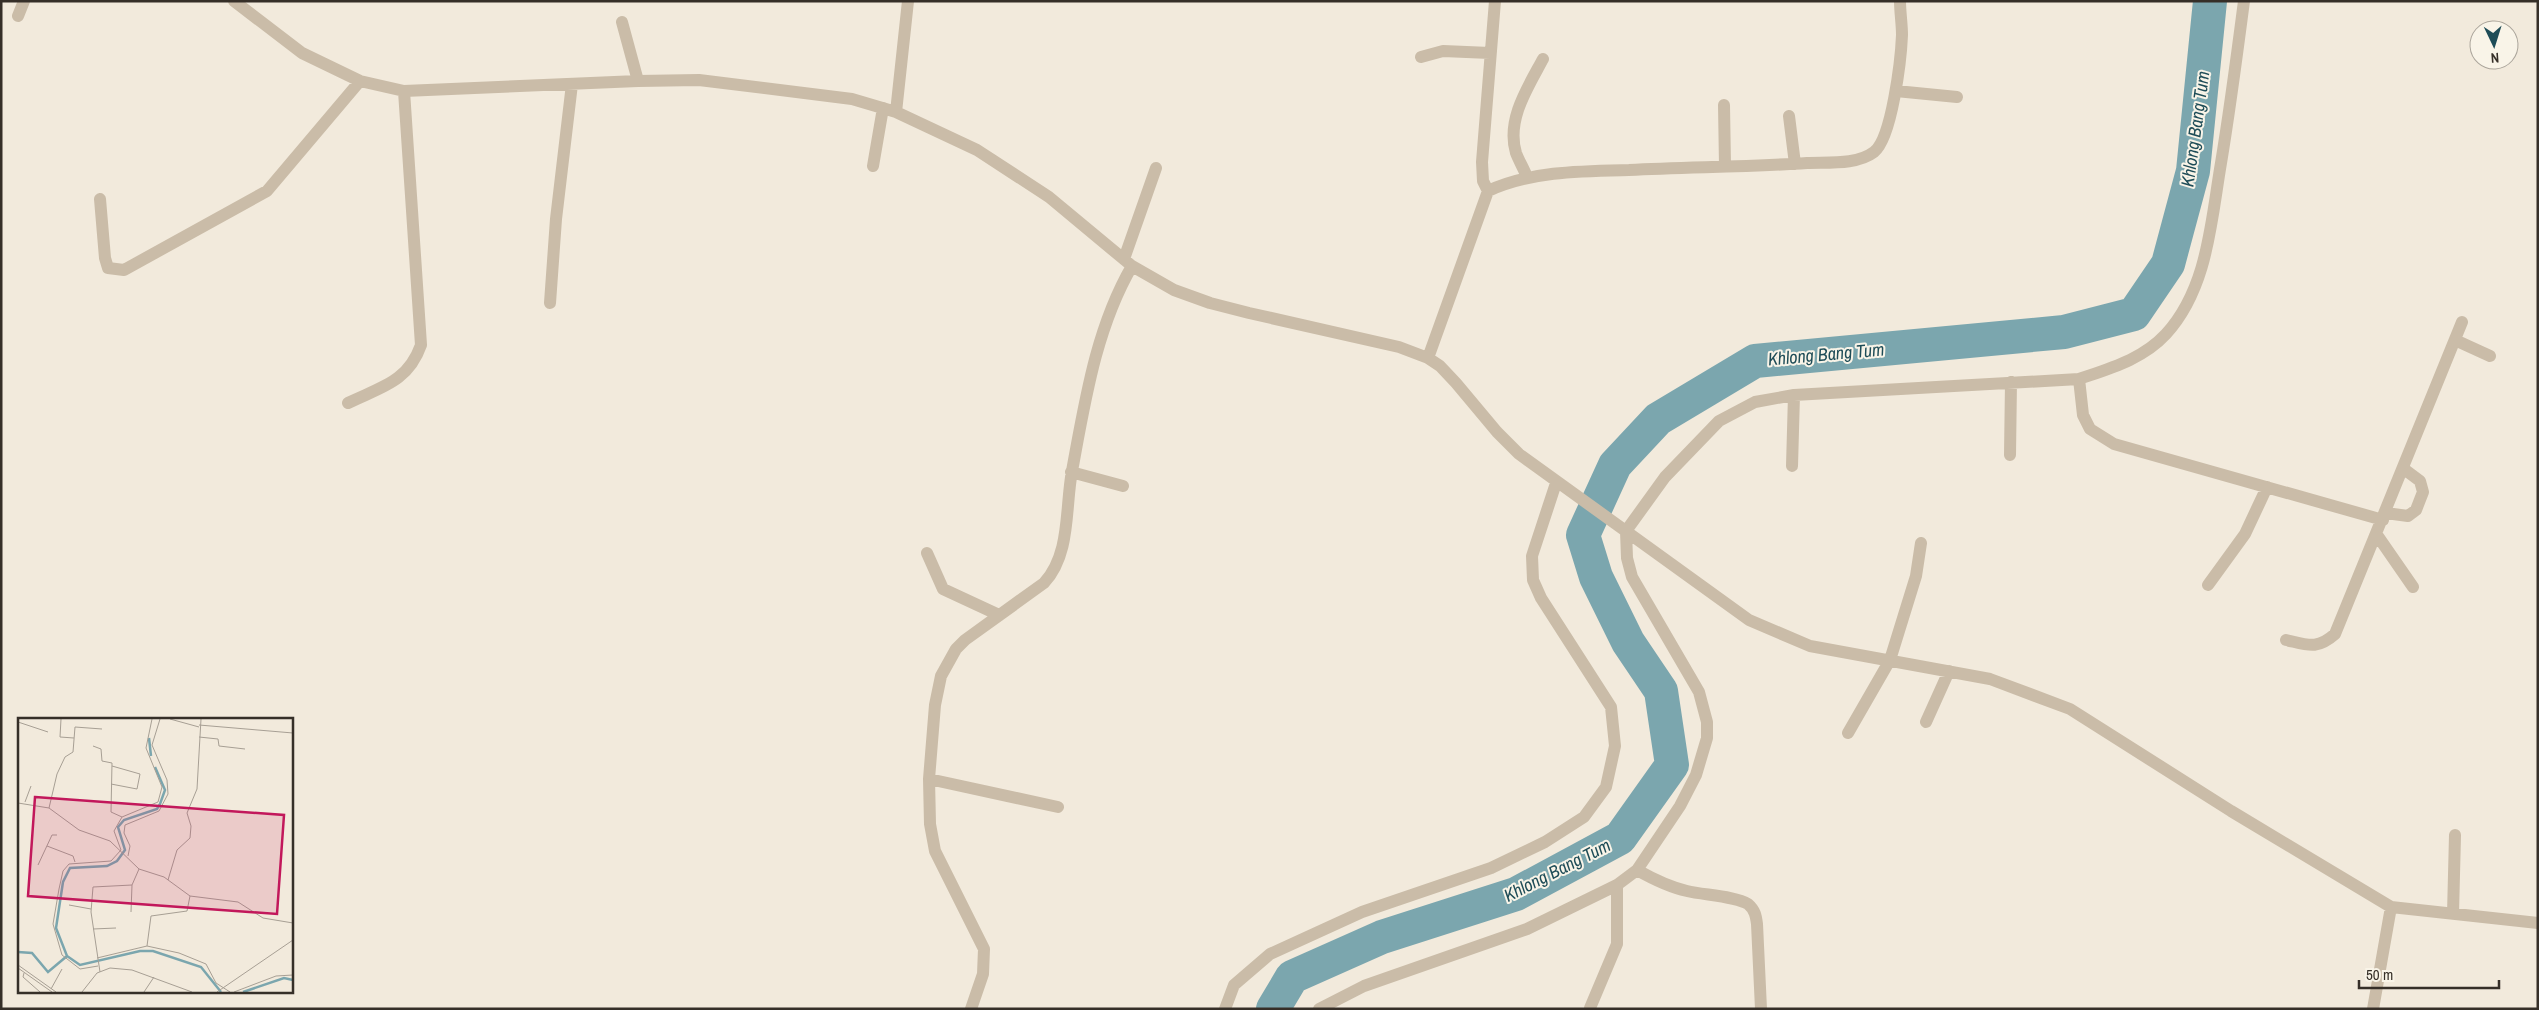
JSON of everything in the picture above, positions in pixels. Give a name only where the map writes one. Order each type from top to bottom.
[{"type":"street","points":[[18,16],[24,1]]},
{"type":"street","points":[[234,1],[302,53],[360,81],[404,91],[700,80],[852,99],[896,112],[985,155],[1049,197],[1128,263],[1174,290],[1210,303],[1399,347],[1428,358],[1440,366],[1496,432],[1519,454],[1567,491],[1622,528],[1749,620],[1810,646],[1990,679],[2070,709],[2231,811],[2391,908],[2538,923]]},
{"type":"street","points":[[896,112],[908,1]]},
{"type":"street","points":[[1488,191],[1483,181],[1482,162],[1495,1]]},
{"type":"street","points":[[1428,358],[1488,191],[1505,183],[1528,177],[1598,171],[1795,164],[1857,159],[1875,151],[1885,136],[1896,91],[1902,35],[1900,1]]},
{"type":"street","points":[[1319,1009],[1364,986],[1527,929],[1617,885],[1637,870],[1680,806],[1696,776],[1707,738],[1707,722],[1696,685],[1632,577],[1622,528],[1665,477],[1719,421],[1755,402],[1794,395],[2079,379],[2124,363],[2145,352],[2166,334],[2181,314],[2197,282],[2209,237],[2232,93],[2244,1]]},
{"type":"street","points":[[622,22],[638,81]]},
{"type":"street","points":[[1421,57],[1443,52],[1490,52]]},
{"type":"street","points":[[1528,177],[1516,152],[1513,129],[1521,102],[1543,59]]},
{"type":"street","points":[[100,199],[105,258],[108,268],[124,270],[267,191],[360,81]]},
{"type":"street","points":[[550,302],[556,219],[572,84]]},
{"type":"street","points":[[348,403],[401,378],[415,361],[421,345],[404,91]]},
{"type":"street","points":[[1896,91],[1958,97]]},
{"type":"street","points":[[1724,105],[1725,166]]},
{"type":"street","points":[[873,166],[883,108]]},
{"type":"street","points":[[1789,116],[1795,164]]},
{"type":"street","points":[[971,1009],[983,974],[984,949],[935,851],[930,824],[929,778],[935,705],[941,676],[956,649],[1044,583],[1054,572],[1061,555],[1071,472],[1100,340],[1128,263],[1156,168]]},
{"type":"street","points":[[2286,640],[2314,646],[2325,643],[2335,634],[2385,517],[2462,322]]},
{"type":"street","points":[[2455,340],[2490,356]]},
{"type":"street","points":[[2079,379],[2083,415],[2090,429],[2114,444],[2267,487],[2385,517],[2408,516],[2416,510],[2423,492],[2420,481],[2404,468]]},
{"type":"street","points":[[2010,455],[2011,382]]},
{"type":"street","points":[[1792,466],[1794,395]]},
{"type":"street","points":[[1071,472],[1123,486]]},
{"type":"street","points":[[1225,1009],[1234,985],[1270,954],[1362,912],[1491,868],[1545,842],[1584,818],[1606,787],[1615,746],[1611,707],[1541,598],[1533,580],[1532,556],[1556,483]]},
{"type":"street","points":[[2208,585],[2245,534],[2267,487]]},
{"type":"street","points":[[2377,535],[2413,587]]},
{"type":"street","points":[[1848,733],[1890,660],[1916,576],[1921,543]]},
{"type":"street","points":[[927,554],[943,589],[999,615]]},
{"type":"street","points":[[1926,722],[1948,671]]},
{"type":"street","points":[[929,778],[1058,807]]},
{"type":"street","points":[[2453,914],[2455,835]]},
{"type":"street","points":[[1637,870],[1664,884],[1746,903],[1755,911],[1758,924],[1761,1009]]},
{"type":"street","points":[[1590,1008],[1617,944],[1617,885]]},
{"type":"street","points":[[2373,1009],[2391,908]]},
{"type":"waterway","name":"Khlong Bang Tum","points":[[1273,1009],[1292,977],[1382,937],[1516,894],[1620,838],[1672,765],[1661,691],[1628,642],[1596,577],[1583,535],[1615,465],[1658,419],[1755,361],[2064,332],[2134,314],[2168,264],[2193,171],[2210,1]]}]
